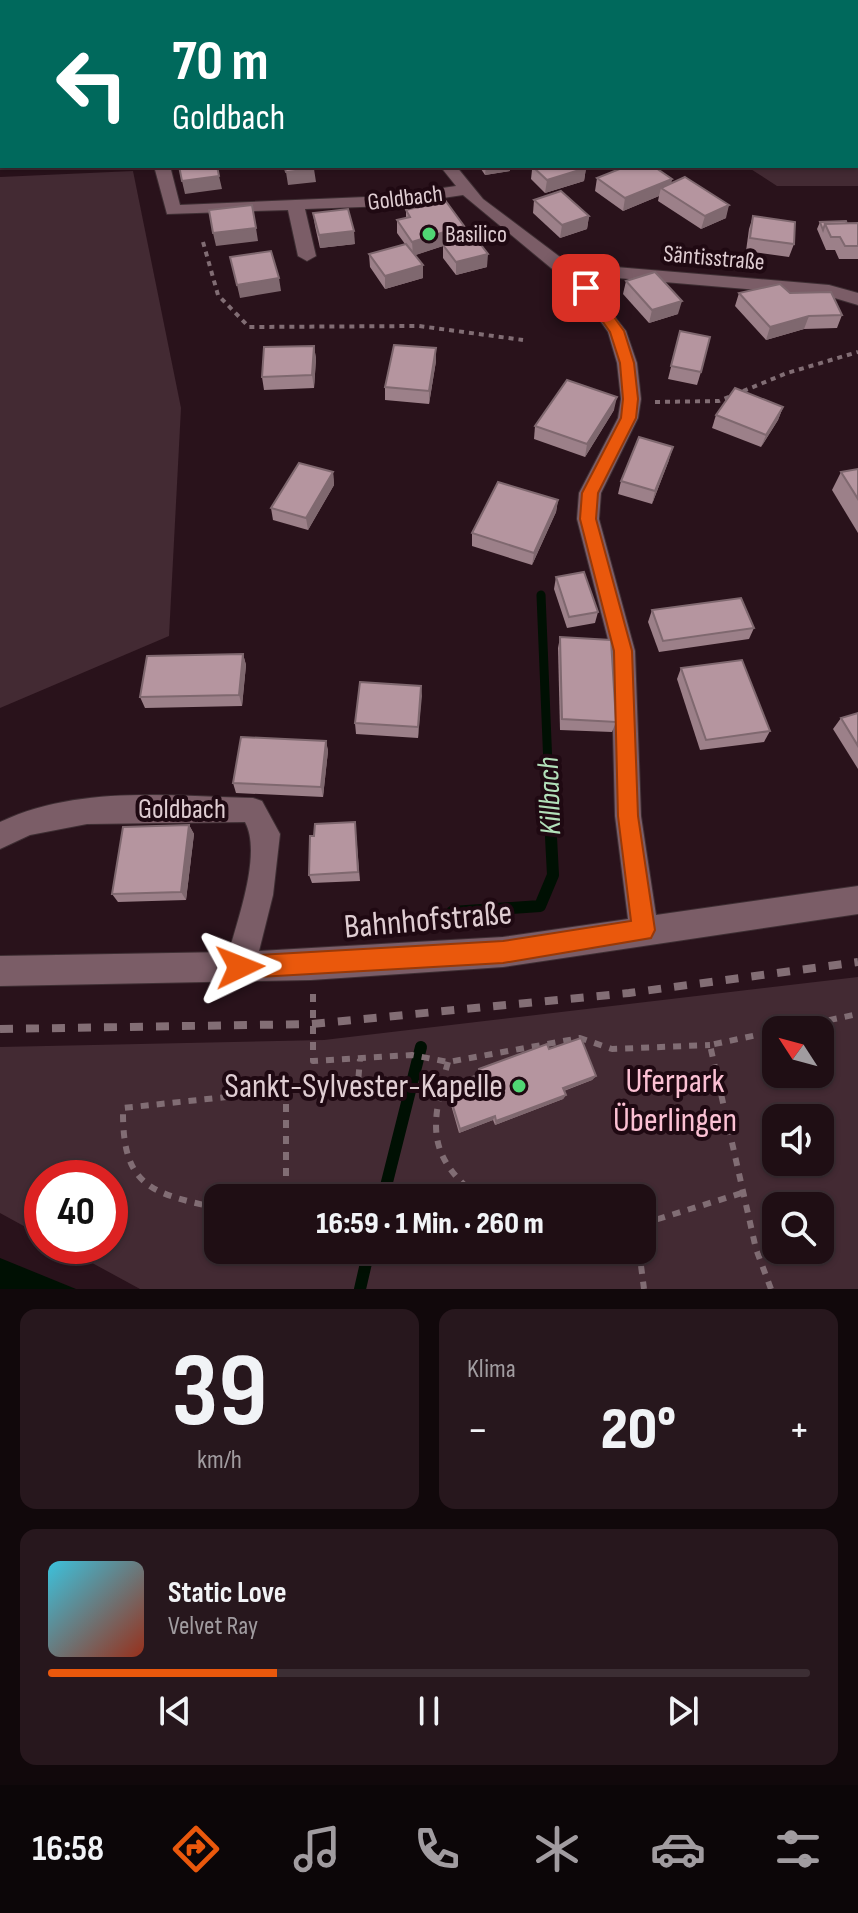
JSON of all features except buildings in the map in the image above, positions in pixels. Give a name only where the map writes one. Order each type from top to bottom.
[{"type":"street","name":"Goldbach","points":[[162,168],[173,210],[389,201],[465,190]]},
{"type":"street","name":"Goldbach","points":[[449,168],[465,190],[586,288],[617,331],[627,363],[631,399],[628,418],[590,493],[588,519],[623,651],[628,816],[644,930]]},
{"type":"street","points":[[296,207],[307,256]]},
{"type":"street","name":"Säntisstraße","points":[[565,268],[829,291],[858,299]]},
{"type":"street","name":"Goldbach","points":[[0,836],[21,823],[107,809],[253,810],[266,834],[259,895],[240,967]]},
{"type":"street","name":"Bahnhofstraße","points":[[0,971],[240,967],[503,952],[858,900]]},
{"type":"path","points":[[203,242],[218,295],[249,327],[419,326],[523,340]]},
{"type":"path","points":[[631,399],[660,403],[719,401],[787,373],[858,352]]},
{"type":"path","points":[[313,988],[313,1061],[412,1055],[448,1062],[580,1038],[612,1049],[710,1045],[762,1034]]},
{"type":"path","points":[[834,1019],[858,1014]]},
{"type":"path","points":[[710,1045],[756,1249],[771,1289]]},
{"type":"path","points":[[204,1205],[181,1200],[140,1181],[126,1157],[123,1108],[286,1088],[358,1083],[360,1059]]},
{"type":"path","points":[[448,1062],[435,1130],[440,1154],[452,1176],[462,1184]]},
{"type":"path","points":[[286,1088],[286,1184]]},
{"type":"path","points":[[656,1220],[745,1192]]},
{"type":"path","points":[[641,1264],[644,1289]]},
{"type":"green space","points":[[749,168],[858,168],[858,186],[777,186]]},
{"type":"green space","points":[[133,171],[181,408],[169,636],[0,708],[0,177]]},
{"type":"green space","name":"Uferpark Überlingen","points":[[858,977],[858,1289],[140,1289],[94,1264],[128,1264],[128,1160],[24,1160],[24,1226],[0,1213],[0,1047],[324,1040]]},
{"type":"shaded area","points":[[0,1258],[76,1289],[0,1289]]},
{"type":"waterway","name":"Killbach","points":[[541,595],[551,839]]},
{"type":"waterway","name":"Killbach","points":[[452,912],[540,906],[553,875],[551,837]]},
{"type":"waterway","name":"Killbach","points":[[387,1184],[421,1047]]},
{"type":"waterway","name":"Killbach","points":[[360,1289],[366,1264]]},
{"type":"railway","points":[[0,1029],[312,1024],[629,993],[858,962]]},
{"type":"place","name":"Basilico","points":[[429,234]]},
{"type":"place","name":"Sankt-Sylvester-Kapelle","points":[[519,1086]]},
{"type":"route","points":[[240,967],[503,952],[644,930],[628,816],[623,651],[588,519],[590,493],[628,418],[631,399],[627,363],[617,331],[586,288]]}]
